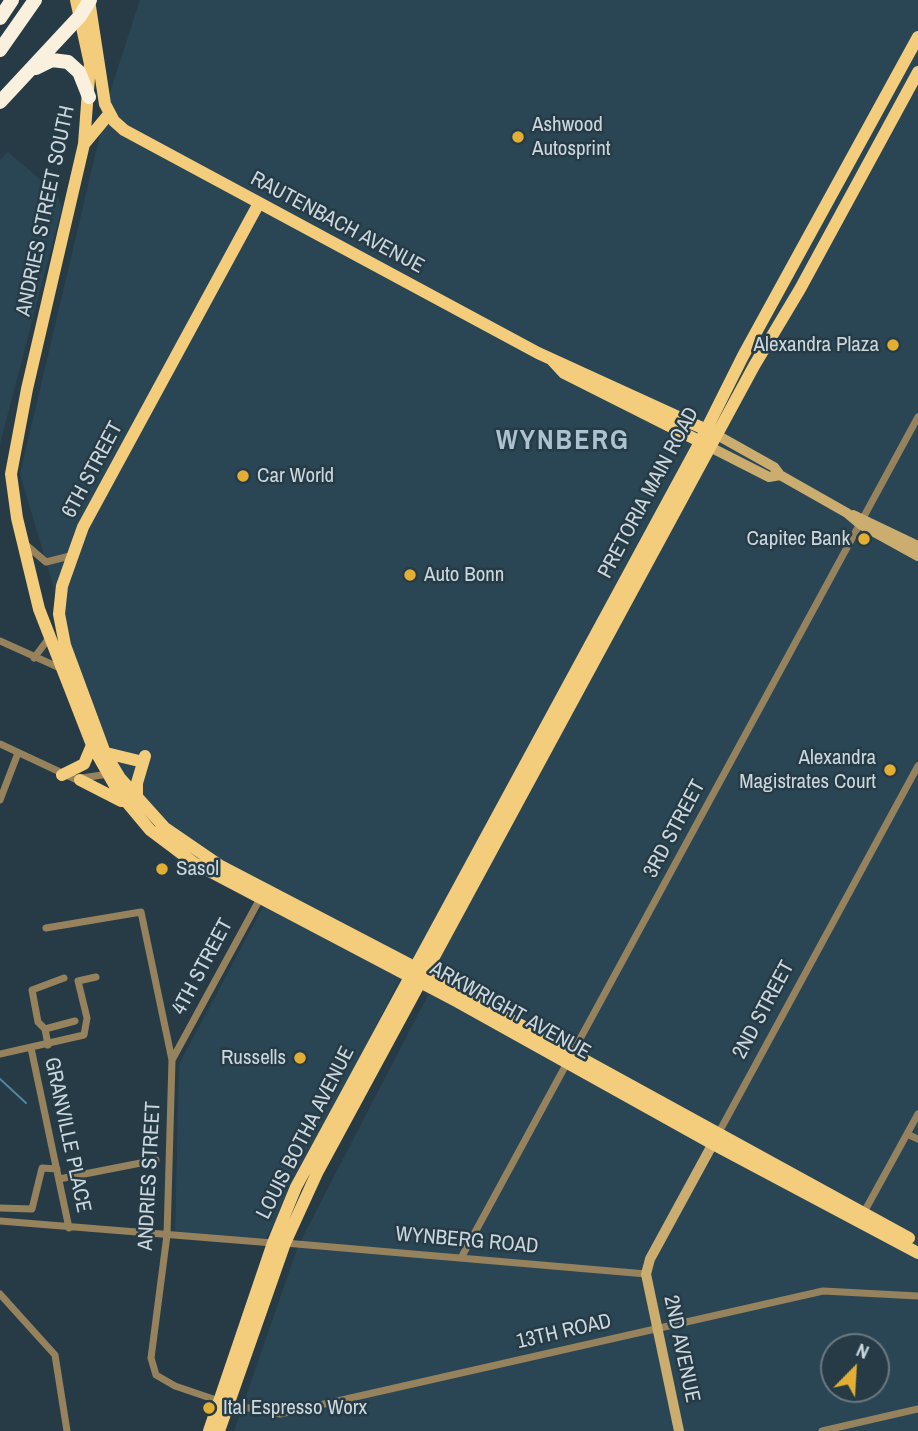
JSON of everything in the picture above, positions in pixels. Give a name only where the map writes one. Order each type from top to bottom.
[{"type":"highway","points":[[0,18],[12,0]]},
{"type":"highway","points":[[0,50],[35,0]]},
{"type":"highway","points":[[0,102],[80,16],[86,0]]},
{"type":"highway","points":[[26,74],[52,60],[68,62],[79,72],[89,97]]},
{"type":"main road","points":[[84,145],[109,114],[102,91],[98,47],[86,0]]},
{"type":"main road","name":"ANDRIES STREET SOUTH","points":[[80,16],[88,48],[89,97],[84,145],[12,459],[12,486],[33,590],[49,638],[92,745],[111,773]]},
{"type":"main road","name":"PRETORIA MAIN ROAD","points":[[417,975],[705,444],[918,37]]},
{"type":"main road","name":"PRETORIA MAIN ROAD","points":[[711,432],[918,72]]},
{"type":"main road","name":"RAUTENBACH AVENUE","points":[[109,114],[119,126],[133,135],[552,360],[564,373],[620,394]]},
{"type":"main road","name":"6TH STREET","points":[[111,773],[61,628],[59,603],[70,555],[259,202]]},
{"type":"main road","points":[[620,394],[711,432]]},
{"type":"main road","points":[[620,394],[705,444]]},
{"type":"main road","points":[[62,775],[84,764],[92,745]]},
{"type":"main road","points":[[80,780],[132,803],[142,759],[105,753]]},
{"type":"main road","name":"ARKWRIGHT AVENUE","points":[[111,773],[132,803],[179,839],[262,894],[417,975],[715,1139],[918,1244]]},
{"type":"main road","name":"ARKWRIGHT AVENUE","points":[[262,894],[399,960],[417,975],[440,982],[570,1060]]},
{"type":"main road","points":[[399,960],[429,954],[440,982]]},
{"type":"main road","name":"LOUIS BOTHA AVENUE","points":[[219,1431],[224,1403],[266,1261],[279,1243],[317,1173],[417,975]]},
{"type":"main road","name":"ARKWRIGHT AVENUE","points":[[862,1217],[918,1253]]},
{"type":"main road","name":"LOUIS BOTHA AVENUE","points":[[209,1431],[224,1403],[279,1243]]},
{"type":"street","name":"3RD STREET","points":[[461,1258],[918,417]]},
{"type":"street","points":[[711,432],[774,467],[780,475],[918,556]]},
{"type":"street","points":[[705,444],[769,477],[780,475]]},
{"type":"street","points":[[861,521],[918,546]]},
{"type":"street","points":[[22,541],[46,562],[70,555]]},
{"type":"street","points":[[34,658],[49,638]]},
{"type":"street","points":[[0,641],[60,668]]},
{"type":"street","points":[[0,744],[62,775],[80,780],[111,773]]},
{"type":"street","points":[[0,800],[18,753]]},
{"type":"street","name":"2ND STREET","points":[[646,1274],[650,1259],[918,766]]},
{"type":"street","name":"4TH STREET","points":[[172,1060],[262,894]]},
{"type":"street","name":"ANDRIES STREET","points":[[46,928],[141,912],[172,1060],[167,1235],[152,1343],[152,1365],[156,1375],[167,1382],[224,1403]]},
{"type":"street","points":[[48,1045],[45,1029],[38,1022],[32,990],[64,978]]},
{"type":"street","name":"GRANVILLE PLACE","points":[[0,1054],[84,1035],[87,1018],[78,981],[96,978]]},
{"type":"street","points":[[45,1029],[75,1021]]},
{"type":"street","name":"GRANVILLE PLACE","points":[[31,1048],[69,1228]]},
{"type":"street","points":[[862,1217],[918,1114]]},
{"type":"street","points":[[907,1134],[918,1139]]},
{"type":"street","points":[[59,1180],[156,1160]]},
{"type":"street","points":[[0,1208],[32,1209],[42,1168],[57,1169]]},
{"type":"street","name":"WYNBERG ROAD","points":[[0,1221],[252,1244],[279,1243],[646,1274]]},
{"type":"street","points":[[252,1244],[264,1250],[266,1261]]},
{"type":"street","name":"2ND AVENUE","points":[[646,1274],[679,1431]]},
{"type":"street","name":"13TH ROAD","points":[[224,1403],[280,1414],[824,1291],[918,1296]]},
{"type":"street","points":[[0,1294],[55,1355],[67,1431]]},
{"type":"street","points":[[822,1431],[918,1409]]},
{"type":"shaded area","points":[[140,0],[918,0],[918,1431],[234,1431],[298,1246],[428,995],[400,980],[266,1239],[175,1237],[179,1064],[263,907],[178,862],[112,783],[20,474],[110,92]]},
{"type":"shaded area","points":[[8,152],[56,193],[62,207],[0,444],[0,160]]},
{"type":"waterway","points":[[0,1079],[26,1103]]},
{"type":"place","name":"Ashwood Autosprint","points":[[518,137]]},
{"type":"place","name":"Alexandra Plaza","points":[[893,345]]},
{"type":"place","name":"Car World","points":[[243,476]]},
{"type":"place","name":"Capitec Bank","points":[[864,539]]},
{"type":"place","name":"Auto Bonn","points":[[410,575]]},
{"type":"place","name":"Alexandra Magistrates Court","points":[[890,770]]},
{"type":"place","name":"Sasol","points":[[162,869]]},
{"type":"place","name":"Russells","points":[[300,1058]]},
{"type":"place","name":"Ital Espresso Worx","points":[[209,1408]]},
{"type":"district","name":"WYNBERG","points":[[563,441]]}]
